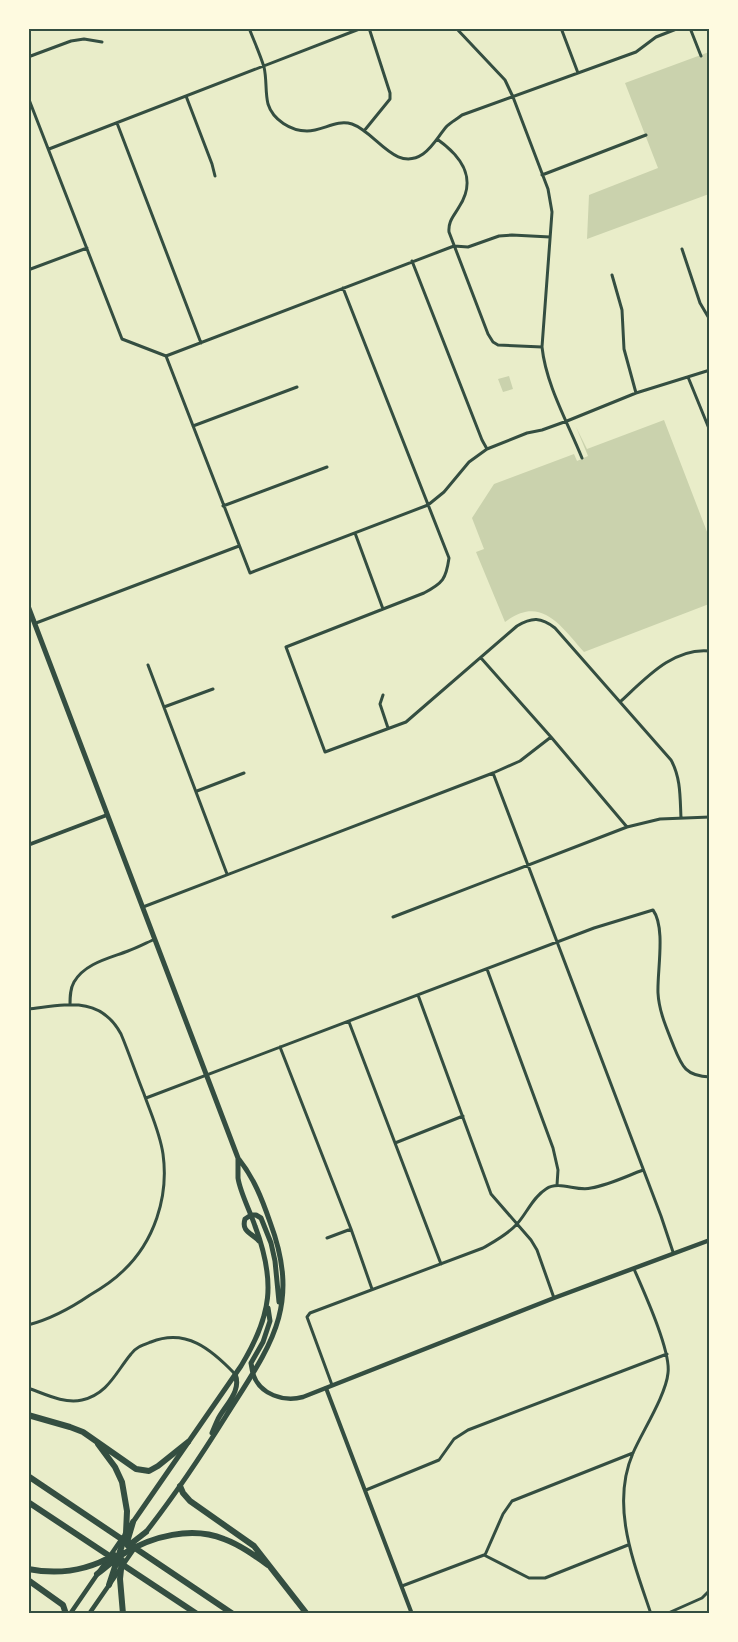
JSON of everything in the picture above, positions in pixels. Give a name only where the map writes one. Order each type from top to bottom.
[{"type":"highway","points":[[28,1415],[70,1427],[94,1439],[136,1469],[149,1471],[158,1467],[188,1442]]},
{"type":"highway","points":[[94,1439],[115,1467],[122,1482],[127,1511],[126,1533],[121,1553],[120,1589],[123,1614]]},
{"type":"highway","points":[[28,1476],[233,1614]]},
{"type":"highway","points":[[180,1486],[190,1501],[254,1546],[307,1614]]},
{"type":"highway","points":[[28,1502],[197,1614]]},
{"type":"highway","points":[[108,1586],[133,1522]]},
{"type":"highway","points":[[97,1574],[146,1532]]},
{"type":"highway","points":[[28,1569],[49,1572],[72,1571],[89,1567],[174,1534],[204,1533],[228,1540],[268,1565]]},
{"type":"highway","points":[[28,1580],[63,1605],[68,1614]]},
{"type":"main road","points":[[28,606],[238,1158],[251,1174],[277,1241],[283,1274],[283,1292],[272,1340],[253,1375],[180,1486],[89,1614]]},
{"type":"main road","points":[[238,1158],[238,1179],[263,1248],[268,1275],[267,1304],[270,1320],[263,1342],[251,1364],[253,1375],[258,1385],[275,1396],[286,1399],[301,1398],[634,1267],[710,1240]]},
{"type":"main road","points":[[263,1248],[255,1237],[246,1232],[243,1226],[245,1219],[251,1215],[261,1218],[271,1243],[276,1266],[280,1310]]},
{"type":"main road","points":[[68,1614],[249,1353],[258,1336],[267,1304]]},
{"type":"main road","points":[[207,1445],[217,1419],[236,1390],[235,1374]]},
{"type":"street","points":[[249,28],[267,81],[268,105],[285,125],[295,130],[306,131],[317,130],[336,123],[346,123],[359,127],[393,155],[402,159],[421,156],[448,124],[462,116],[636,52],[656,37],[679,28]]},
{"type":"street","points":[[49,150],[362,28]]},
{"type":"street","points":[[364,131],[390,99],[369,28]]},
{"type":"street","points":[[456,28],[505,80],[548,189],[552,212],[542,347],[546,374],[582,458]]},
{"type":"street","points":[[561,28],[578,73]]},
{"type":"street","points":[[690,28],[701,56]]},
{"type":"street","points":[[28,57],[71,41],[84,39],[102,42]]},
{"type":"street","points":[[186,96],[215,176]]},
{"type":"street","points":[[29,100],[122,339],[166,356],[454,246],[468,247],[499,236],[550,237]]},
{"type":"street","points":[[117,123],[201,343]]},
{"type":"street","points":[[543,175],[646,135]]},
{"type":"street","points":[[437,139],[457,155],[465,171],[467,192],[448,225],[488,334],[498,345],[542,347]]},
{"type":"street","points":[[28,270],[87,248]]},
{"type":"street","points":[[682,249],[700,303],[710,320]]},
{"type":"street","points":[[412,261],[487,449]]},
{"type":"street","points":[[612,275],[622,310],[624,349],[636,393]]},
{"type":"street","points":[[343,288],[449,558],[446,575],[439,585],[432,589],[286,647],[325,752],[406,722],[517,626],[536,619],[545,621],[555,628],[671,760],[679,780],[681,818]]},
{"type":"street","points":[[166,356],[249,573],[428,505],[444,492],[469,462],[487,449],[567,421],[636,393],[710,370]]},
{"type":"street","points":[[688,377],[710,431]]},
{"type":"street","points":[[193,426],[297,387]]},
{"type":"street","points":[[223,506],[327,467]]},
{"type":"street","points":[[355,533],[383,609]]},
{"type":"street","points":[[28,626],[239,546]]},
{"type":"street","points":[[620,702],[651,672],[697,649],[710,651]]},
{"type":"street","points":[[480,658],[627,827]]},
{"type":"street","points":[[148,665],[227,874]]},
{"type":"street","points":[[164,707],[213,689]]},
{"type":"street","points":[[383,695],[380,704],[388,728]]},
{"type":"street","points":[[143,907],[493,773],[520,761],[551,738]]},
{"type":"street","points":[[196,790],[244,773]]},
{"type":"street","points":[[493,773],[673,1252]]},
{"type":"street","points":[[28,845],[108,814]]},
{"type":"street","points":[[393,917],[627,827],[660,819],[710,817]]},
{"type":"street","points":[[146,1098],[594,928],[653,910],[657,917],[660,953],[658,992],[660,1011],[680,1062],[687,1071],[694,1075],[710,1077]]},
{"type":"street","points":[[70,1005],[73,984],[84,971],[103,960],[155,939]]},
{"type":"street","points":[[487,969],[553,1148],[558,1170],[557,1185]]},
{"type":"street","points":[[418,995],[491,1194],[531,1240],[537,1250],[554,1298]]},
{"type":"street","points":[[28,1009],[86,1005],[106,1014],[115,1024],[124,1039],[159,1134],[164,1169],[162,1202],[147,1239],[131,1263],[112,1281],[63,1311],[28,1325]]},
{"type":"street","points":[[349,1021],[441,1264]]},
{"type":"street","points":[[280,1047],[372,1289]]},
{"type":"street","points":[[395,1143],[463,1116]]},
{"type":"street","points":[[412,1614],[329,1387],[307,1317],[310,1313],[483,1248],[517,1225],[536,1198],[547,1188],[557,1185],[590,1189],[644,1170]]},
{"type":"street","points":[[327,1238],[351,1229]]},
{"type":"street","points":[[634,1267],[667,1354],[669,1373],[663,1391],[633,1453],[626,1472],[623,1493],[628,1545],[651,1614]]},
{"type":"street","points":[[28,1388],[68,1401],[89,1398],[108,1386],[135,1350],[156,1340],[170,1337],[196,1342],[221,1360],[235,1374]]},
{"type":"street","points":[[366,1490],[439,1460],[454,1439],[468,1430],[667,1354]]},
{"type":"street","points":[[402,1586],[484,1555],[503,1514],[512,1501],[633,1453]]},
{"type":"street","points":[[484,1555],[529,1578],[545,1578],[628,1545]]},
{"type":"street","points":[[666,1614],[702,1598],[710,1590]]},
{"type":"green space","points":[[709,52],[709,194],[587,239],[589,195],[658,168],[625,83]]},
{"type":"green space","points":[[509,376],[513,389],[503,392],[498,379]]},
{"type":"green space","points":[[664,420],[709,537],[709,604],[584,652],[567,632],[540,612],[529,611],[518,614],[505,622],[476,552],[484,549],[472,518],[494,484],[574,454],[577,461],[588,456],[576,427],[587,449]]}]
